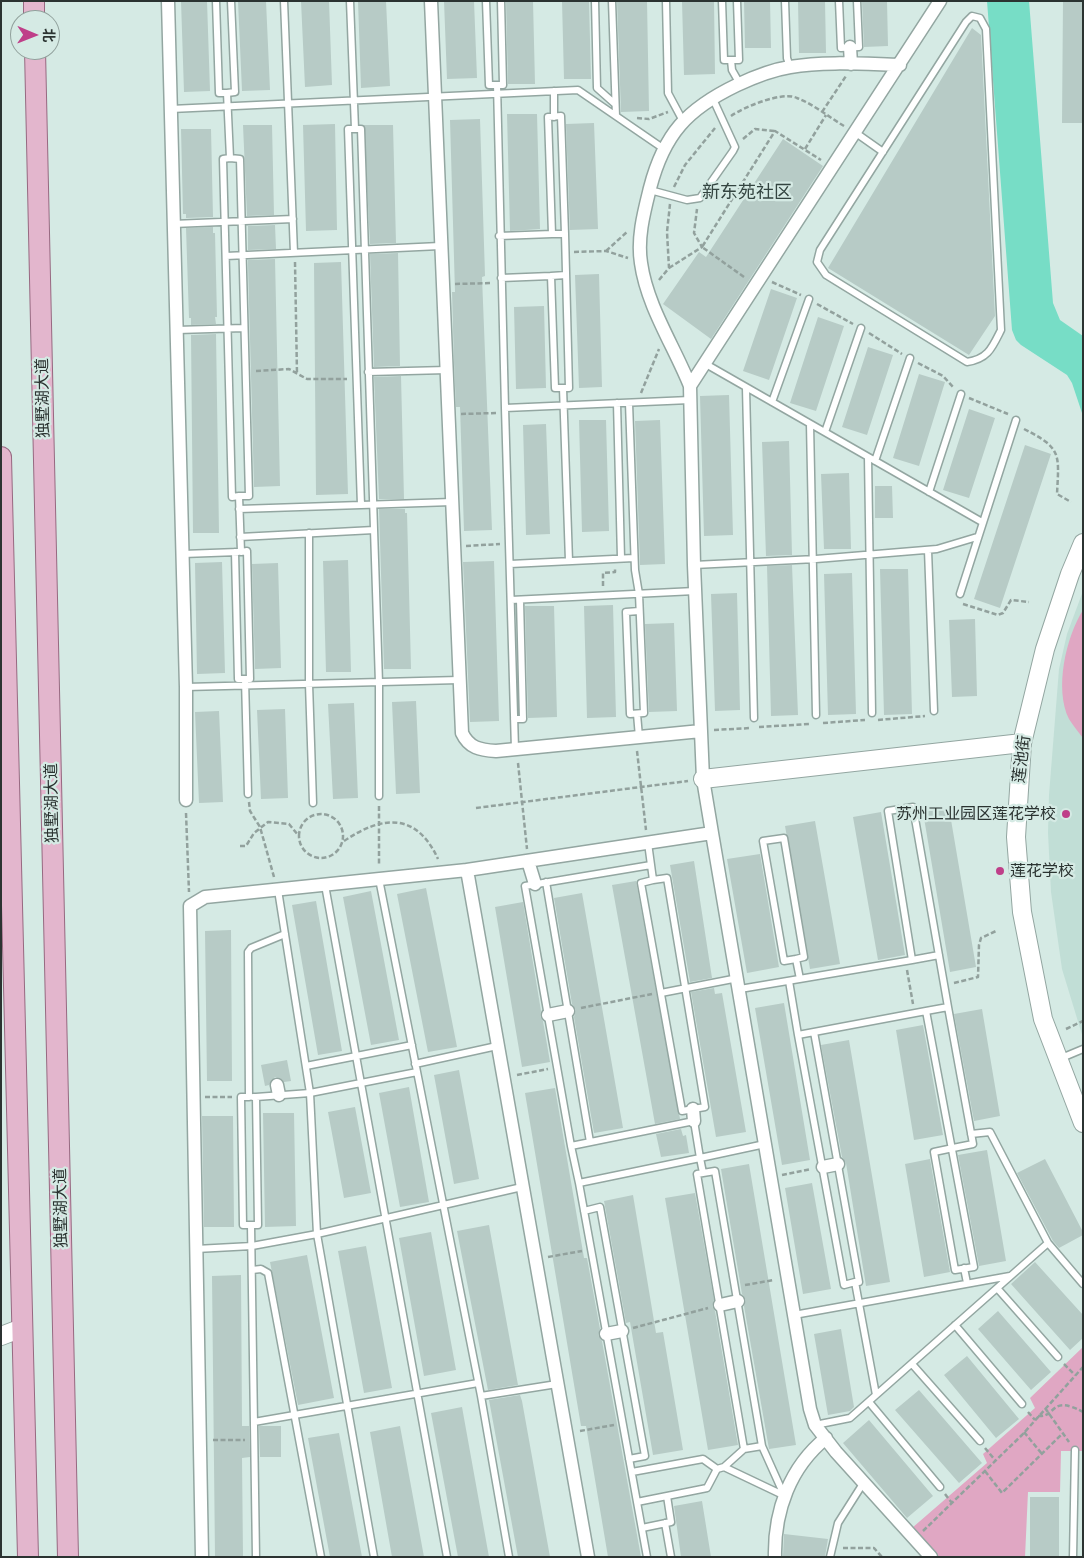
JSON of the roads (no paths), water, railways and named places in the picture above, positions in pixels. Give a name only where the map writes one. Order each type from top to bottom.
[{"type":"main road","name":"独墅湖大道","points":[[35,60],[68,1557]]},
{"type":"main road","points":[[1,457],[28,1557]]},
{"type":"main road","name":"莲池街","points":[[1083,543],[1070,574],[1045,649],[1022,743],[1016,837],[1021,903],[1032,967],[1044,1019],[1083,1123]]},
{"type":"main road","points":[[703,779],[1022,743]]},
{"type":"main road","points":[[1,1336],[22,1328]]},
{"type":"street","points":[[168,1],[186,687],[186,800]]},
{"type":"street","points":[[431,1],[462,733],[467,742],[478,749],[516,749],[701,731]]},
{"type":"street","points":[[690,386],[940,1]]},
{"type":"street","points":[[850,47],[853,64]]},
{"type":"street","points":[[900,65],[853,64],[790,67],[759,74],[712,99],[688,115],[664,149],[650,190],[642,224],[641,262],[644,277],[690,386],[694,565],[703,779],[810,1408],[815,1425],[931,1557]]},
{"type":"street","points":[[202,1557],[190,906],[205,897],[467,870],[712,833]]},
{"type":"street","points":[[528,861],[540,883]]},
{"type":"street","points":[[467,870],[588,1557]]},
{"type":"street","points":[[548,1015],[568,1011]]},
{"type":"street","points":[[822,1167],[838,1164]]},
{"type":"street","points":[[720,1305],[738,1301]]},
{"type":"street","points":[[606,1334],[622,1330]]},
{"type":"street","points":[[775,1557],[780,1514],[795,1471],[808,1452],[826,1438]]},
{"type":"lane","points":[[216,1],[219,93],[235,92],[231,1]]},
{"type":"lane","points":[[284,1],[294,253]]},
{"type":"lane","points":[[350,1],[355,129]]},
{"type":"lane","points":[[486,1],[489,86],[497,89]]},
{"type":"lane","points":[[497,89],[503,85],[501,1]]},
{"type":"lane","points":[[595,1],[598,88],[616,104]]},
{"type":"lane","points":[[612,1],[616,116]]},
{"type":"lane","points":[[666,1],[668,93],[683,121]]},
{"type":"lane","points":[[722,1],[724,60],[739,60],[738,1]]},
{"type":"lane","points":[[785,1],[787,58],[790,67]]},
{"type":"lane","points":[[839,1],[841,48],[859,47],[857,1]]},
{"type":"lane","points":[[972,16],[980,18],[986,29],[1000,330],[992,347],[980,360],[967,362],[821,271],[817,262],[820,250],[882,152],[966,22],[972,16]]},
{"type":"lane","points":[[732,60],[732,70],[740,84]]},
{"type":"lane","points":[[171,108],[227,107],[435,95],[497,89],[578,90],[664,149]]},
{"type":"lane","points":[[497,89],[499,236],[516,749]]},
{"type":"lane","points":[[554,91],[554,117]]},
{"type":"lane","points":[[227,93],[230,158]]},
{"type":"lane","points":[[650,190],[687,200],[700,198],[735,147],[712,99]]},
{"type":"lane","points":[[551,276],[555,388],[569,388],[561,116],[548,117],[552,234]]},
{"type":"lane","points":[[361,505],[348,129],[361,129],[379,683],[379,796]]},
{"type":"lane","points":[[856,133],[882,152]]},
{"type":"lane","points":[[224,159],[240,159],[241,222],[249,496],[232,497],[224,159]]},
{"type":"lane","points":[[174,224],[293,219]]},
{"type":"lane","points":[[499,236],[565,234]]},
{"type":"lane","points":[[226,256],[440,246]]},
{"type":"lane","points":[[501,280],[566,275]]},
{"type":"lane","points":[[772,402],[809,299]]},
{"type":"lane","points":[[177,330],[244,328]]},
{"type":"lane","points":[[825,432],[860,328]]},
{"type":"lane","points":[[875,461],[910,358]]},
{"type":"lane","points":[[704,364],[982,522]]},
{"type":"lane","points":[[368,372],[447,370]]},
{"type":"lane","points":[[563,388],[569,561]]},
{"type":"lane","points":[[746,388],[754,718]]},
{"type":"lane","points":[[929,492],[960,394]]},
{"type":"lane","points":[[505,410],[690,400]]},
{"type":"lane","points":[[629,403],[634,558],[639,594],[644,713],[630,714],[626,612],[639,611]]},
{"type":"lane","points":[[616,404],[618,558]]},
{"type":"lane","points":[[960,594],[1016,420]]},
{"type":"lane","points":[[810,424],[816,715]]},
{"type":"lane","points":[[868,456],[872,713]]},
{"type":"lane","points":[[182,554],[238,552],[247,551],[250,679],[238,679],[238,552],[240,537],[239,496]]},
{"type":"lane","points":[[239,509],[452,502]]},
{"type":"lane","points":[[240,537],[374,530]]},
{"type":"lane","points":[[309,533],[309,684],[313,803]]},
{"type":"lane","points":[[694,565],[812,559],[928,550],[978,537]]},
{"type":"lane","points":[[928,550],[934,711]]},
{"type":"lane","points":[[510,564],[634,558]]},
{"type":"lane","points":[[511,600],[695,591]]},
{"type":"lane","points":[[514,719],[524,719],[520,600]]},
{"type":"lane","points":[[245,679],[248,794]]},
{"type":"lane","points":[[186,687],[459,680]]},
{"type":"lane","points":[[637,714],[637,737]]},
{"type":"lane","points":[[909,960],[888,811],[913,807],[973,1144],[953,1148],[934,1152],[955,1270],[974,1267],[953,1148],[926,1011]]},
{"type":"lane","points":[[784,838],[804,957],[796,958],[784,961],[763,841],[784,838]]},
{"type":"lane","points":[[648,843],[653,880]]},
{"type":"lane","points":[[647,1557],[525,886],[651,865]]},
{"type":"lane","points":[[572,1146],[694,1115],[705,1107],[667,878],[653,880],[641,883],[682,1111],[694,1115]]},
{"type":"lane","points":[[379,879],[478,1383],[509,1557]]},
{"type":"lane","points":[[540,883],[568,1011],[590,1142]]},
{"type":"lane","points":[[325,885],[447,1557]]},
{"type":"lane","points":[[278,890],[310,1094],[317,1234],[374,1557]]},
{"type":"lane","points":[[285,934],[251,948],[248,952],[253,1097],[258,1225],[243,1225],[241,1097],[253,1097],[278,1090],[310,1094],[417,1072]]},
{"type":"lane","points":[[661,993],[685,988],[789,981],[939,955]]},
{"type":"lane","points":[[796,958],[800,979]]},
{"type":"lane","points":[[789,981],[844,1285],[859,1282],[814,1032]]},
{"type":"lane","points":[[798,1035],[948,1007]]},
{"type":"lane","points":[[306,1066],[412,1045]]},
{"type":"lane","points":[[415,1064],[497,1046]]},
{"type":"lane","points":[[1058,1060],[1083,1049]]},
{"type":"lane","points":[[694,1115],[703,1173]]},
{"type":"lane","points":[[971,1134],[990,1132],[1048,1243],[1083,1284]]},
{"type":"lane","points":[[579,1183],[766,1144]]},
{"type":"lane","points":[[744,1449],[697,1174],[716,1171],[762,1446],[785,1496]]},
{"type":"lane","points":[[196,1249],[252,1246],[317,1234],[443,1207],[522,1187]]},
{"type":"lane","points":[[584,1211],[600,1207],[645,1456],[630,1459]]},
{"type":"lane","points":[[251,1225],[256,1557]]},
{"type":"lane","points":[[815,1425],[850,1418],[1048,1243]]},
{"type":"lane","points":[[964,1268],[967,1284]]},
{"type":"lane","points":[[252,1270],[262,1269],[268,1272],[293,1415],[321,1557]]},
{"type":"lane","points":[[794,1315],[1011,1275]]},
{"type":"lane","points":[[854,1282],[876,1395]]},
{"type":"lane","points":[[997,1288],[1058,1357]]},
{"type":"lane","points":[[956,1325],[1022,1404]]},
{"type":"lane","points":[[912,1364],[980,1441]]},
{"type":"lane","points":[[254,1422],[478,1383]]},
{"type":"lane","points":[[480,1396],[557,1384]]},
{"type":"lane","points":[[868,1402],[940,1487]]},
{"type":"lane","points":[[724,1467],[744,1449],[762,1446]]},
{"type":"lane","points":[[1073,1557],[1075,1450]]},
{"type":"lane","points":[[632,1472],[703,1459],[717,1468],[724,1467],[785,1496]]},
{"type":"lane","points":[[637,1502],[707,1488],[717,1468]]},
{"type":"lane","points":[[830,1557],[838,1523],[846,1506],[864,1482]]},
{"type":"lane","points":[[642,1528],[671,1522],[666,1496]]},
{"type":"lane","points":[[665,1523],[671,1557]]},
{"type":"place","name":"苏州工业园区莲花学校","points":[[1066,814]]},
{"type":"place","name":"莲花学校","points":[[1000,871]]},
{"type":"district","name":"新东苑社区","points":[[747,193]]}]
